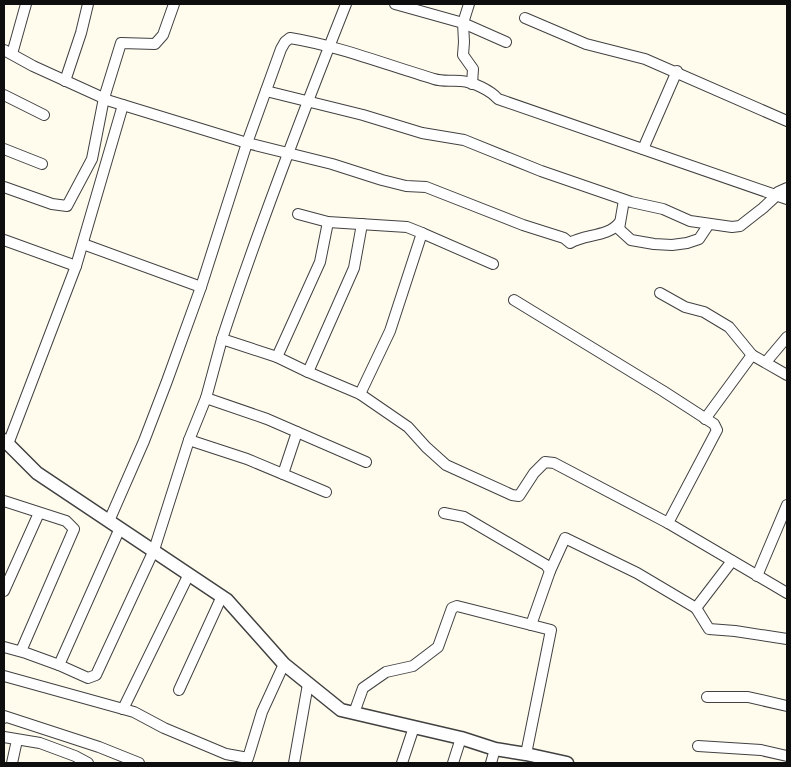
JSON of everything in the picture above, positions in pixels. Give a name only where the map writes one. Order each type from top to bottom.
[{"type":"street","points":[[26,4],[8,52],[65,81],[104,98],[247,143],[406,186],[426,187],[524,225],[564,238],[570,243],[595,234],[607,232],[614,229],[619,223]]},
{"type":"street","points":[[65,81],[88,4]]},
{"type":"street","points":[[4,187],[52,204],[67,206],[92,159],[104,98],[122,43],[155,44],[163,35],[174,4]]},
{"type":"street","points":[[4,647],[59,665],[88,678],[96,675],[154,550],[189,440],[206,398],[222,339],[244,272],[287,153],[346,4]]},
{"type":"street","points":[[395,4],[463,23],[506,42]]},
{"type":"street","points":[[468,4],[463,23],[463,55],[473,68],[472,84]]},
{"type":"street","points":[[525,18],[586,44],[646,59],[787,121]]},
{"type":"street","points":[[59,665],[114,524],[201,287],[247,143],[281,49],[290,38],[435,79],[450,82],[462,81],[472,84],[493,93],[498,98],[787,199]]},
{"type":"street","points":[[643,148],[676,71]]},
{"type":"street","points":[[266,91],[363,115],[422,133],[464,140],[541,171],[624,200],[663,209],[690,221],[732,227],[740,226],[777,196],[778,192],[787,188]]},
{"type":"street","points":[[4,95],[44,115]]},
{"type":"street","points":[[123,105],[76,266],[6,442],[37,473],[222,596],[284,664],[341,710],[461,738],[495,749],[562,763]]},
{"type":"street","points":[[4,149],[42,164]]},
{"type":"street","points":[[624,200],[619,229],[631,240],[672,245],[687,243],[699,239],[709,224]]},
{"type":"street","points":[[298,214],[328,222],[407,227],[493,264]]},
{"type":"street","points":[[277,356],[320,262],[328,222]]},
{"type":"street","points":[[308,372],[354,268],[362,224]]},
{"type":"street","points":[[360,394],[390,331],[422,233]]},
{"type":"street","points":[[4,240],[76,266]]},
{"type":"street","points":[[83,244],[201,287]]},
{"type":"street","points":[[660,293],[685,307],[704,312],[729,327],[752,355],[787,375]]},
{"type":"street","points":[[514,300],[714,424],[717,430],[668,523]]},
{"type":"street","points":[[766,362],[787,337]]},
{"type":"street","points":[[222,339],[277,356],[308,372],[360,394],[408,427],[446,465],[512,495],[519,496],[545,462],[554,463],[668,523],[787,593]]},
{"type":"street","points":[[706,419],[752,355]]},
{"type":"street","points":[[206,398],[267,419],[366,462]]},
{"type":"street","points":[[283,474],[297,432]]},
{"type":"street","points":[[189,440],[247,459],[326,492]]},
{"type":"street","points":[[4,501],[66,521],[74,529],[21,651]]},
{"type":"street","points":[[758,576],[787,505]]},
{"type":"street","points":[[4,591],[39,513]]},
{"type":"street","points":[[444,513],[464,517],[520,548],[546,565],[550,571]]},
{"type":"street","points":[[530,625],[550,571],[565,538],[637,573],[696,608],[709,630],[735,631],[787,639]]},
{"type":"street","points":[[696,608],[732,561]]},
{"type":"street","points":[[123,709],[189,574]]},
{"type":"street","points":[[179,690],[222,596]]},
{"type":"street","points":[[354,713],[363,688],[386,672],[413,666],[438,647],[452,608],[457,606],[551,630],[526,754]]},
{"type":"street","points":[[4,676],[134,712],[164,728],[226,754],[248,758],[262,712],[284,664]]},
{"type":"street","points":[[294,763],[308,684]]},
{"type":"street","points":[[707,697],[748,697],[787,706]]},
{"type":"street","points":[[4,718],[4,716],[99,746],[139,763]]},
{"type":"street","points":[[402,763],[414,727]]},
{"type":"street","points":[[4,737],[40,743],[74,760],[88,763]]},
{"type":"street","points":[[453,763],[461,738]]},
{"type":"street","points":[[12,763],[17,740]]},
{"type":"street","points":[[698,746],[761,750],[787,756]]},
{"type":"street","points":[[491,763],[495,749]]}]
